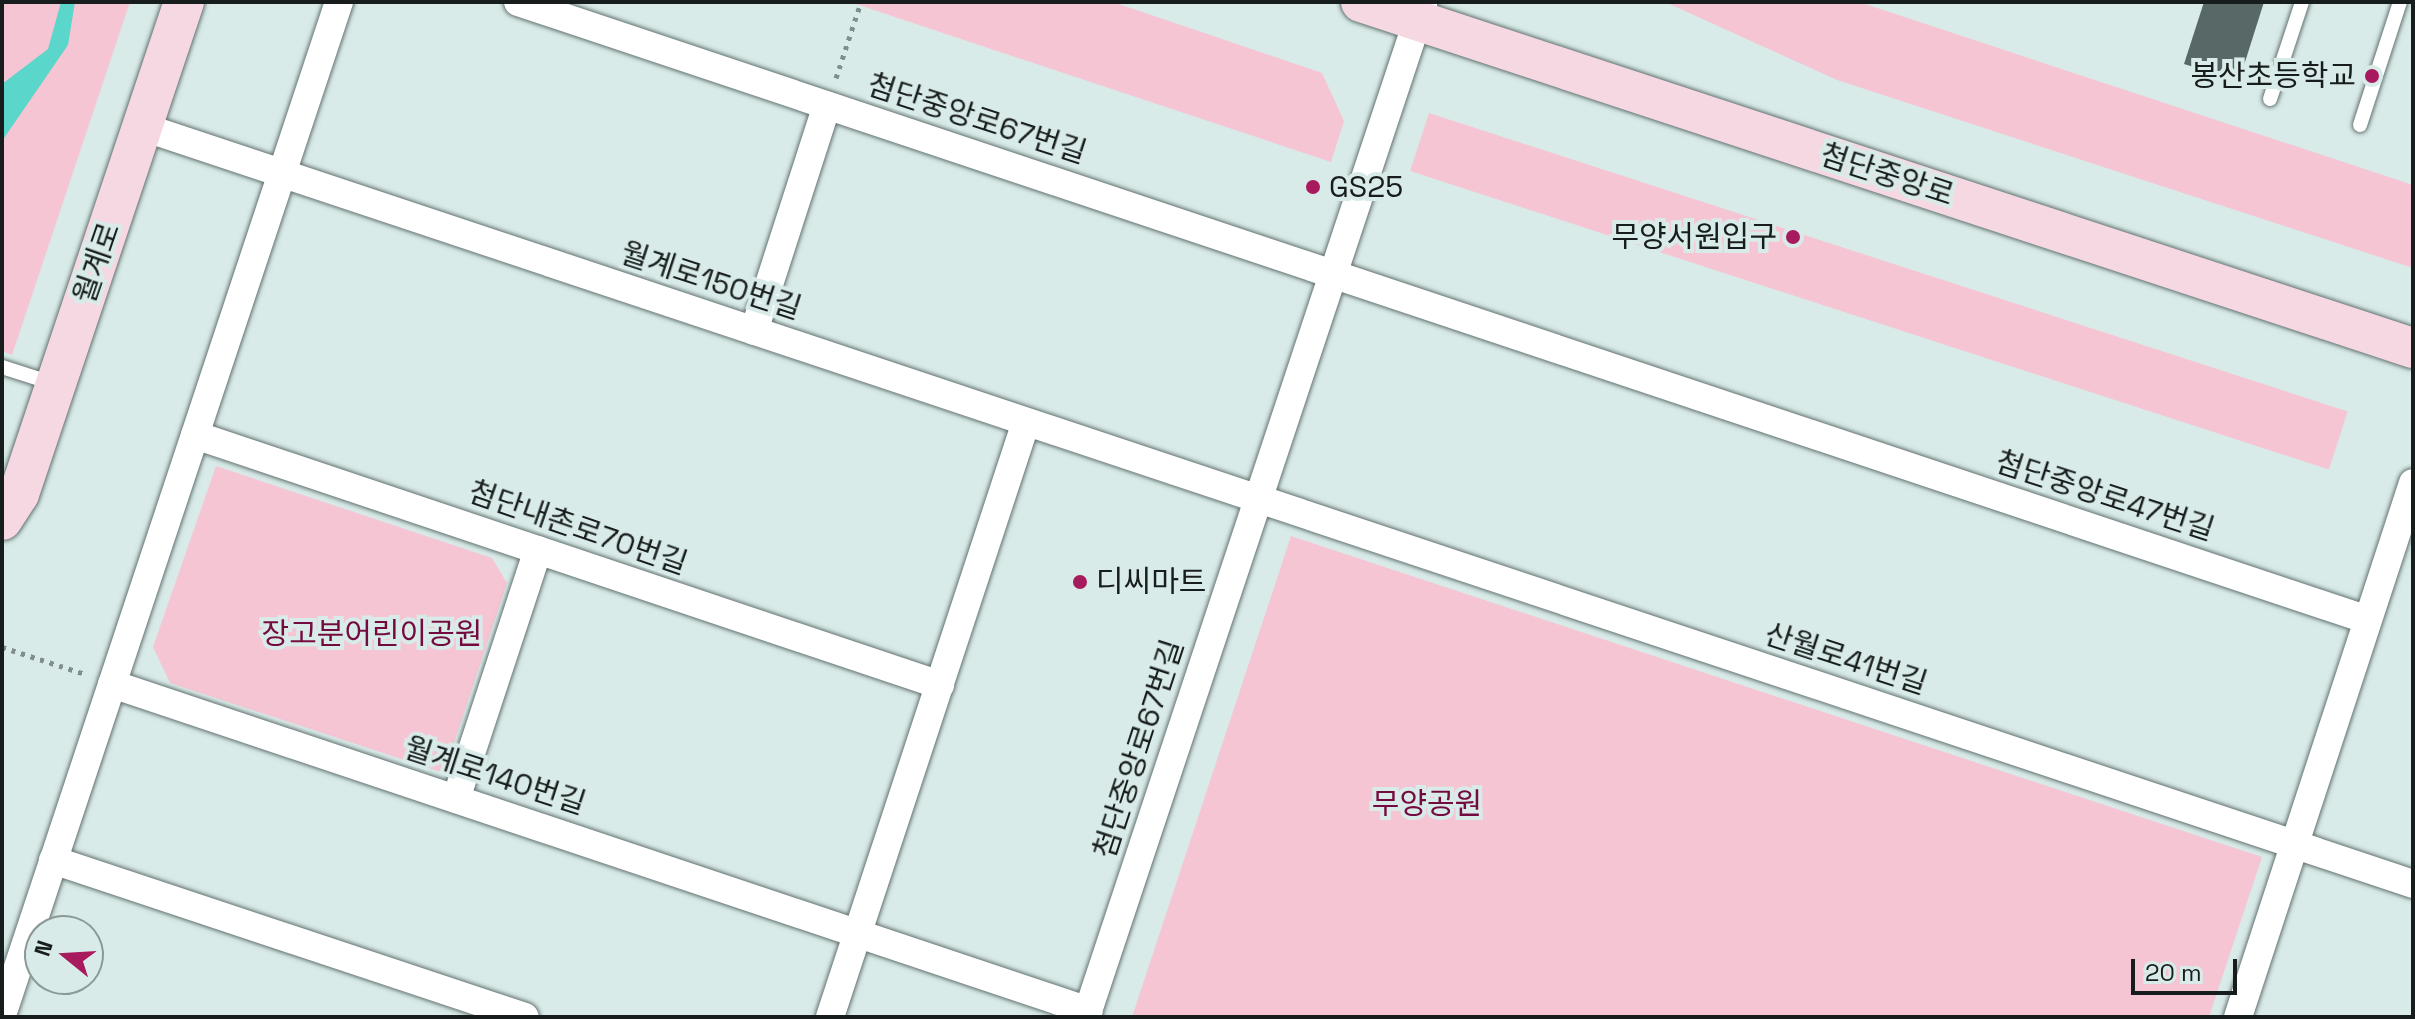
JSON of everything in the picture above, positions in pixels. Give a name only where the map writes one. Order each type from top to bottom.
[{"type":"street","name":"월계로","points":[[2,520],[19,494],[184,2]]},
{"type":"street","points":[[2,1015],[339,2]]},
{"type":"street","points":[[518,2],[827,105],[754,331]]},
{"type":"street","name":"첨단중앙로","points":[[1361,2],[1421,11],[2413,348]]},
{"type":"street","name":"첨단중앙로67번길","points":[[1088,1014],[1421,11]]},
{"type":"street","name":"첨단중앙로67번길","points":[[827,105],[1821,437]]},
{"type":"street","name":"월계로150번길","points":[[143,127],[1258,499]]},
{"type":"street","points":[[830,1017],[1026,422]]},
{"type":"street","name":"첨단내촌로70번길","points":[[195,435],[940,685]]},
{"type":"street","name":"첨단중앙로47번길","points":[[1821,437],[2368,620]]},
{"type":"street","points":[[2238,1017],[2413,483]]},
{"type":"street","name":"산월로41번길","points":[[1258,499],[2413,884]]},
{"type":"street","points":[[456,799],[538,550]]},
{"type":"street","name":"월계로140번길","points":[[112,684],[857,933],[1088,1014]]},
{"type":"street","points":[[53,860],[525,1017]]},
{"type":"lane","points":[[2270,99],[2302,2]]},
{"type":"lane","points":[[2360,125],[2400,2]]},
{"type":"lane","points":[[2,367],[56,384]]},
{"type":"path","points":[[827,105],[861,2]]},
{"type":"path","points":[[2,647],[112,684]]},
{"type":"green space","points":[[2,2],[130,2],[12,355],[2,351]]},
{"type":"green space","points":[[850,2],[1113,2],[1322,73],[1344,121],[1331,162]]},
{"type":"green space","points":[[1665,2],[1859,2],[2413,185],[2413,268],[1837,80]]},
{"type":"green space","points":[[1429,113],[2348,412],[2329,470],[1410,171]]},
{"type":"green space","name":"장고분어린이공원","points":[[216,466],[492,558],[507,583],[444,773],[170,683],[153,647]]},
{"type":"green space","name":"무양공원","points":[[1291,536],[2262,857],[2209,1017],[1132,1017]]},
{"type":"water","points":[[61,2],[75,2],[68,45],[2,141],[2,84],[48,49]]},
{"type":"building","points":[[2204,2],[2264,2],[2239,81],[2184,64]]},
{"type":"place","name":"봉산초등학교","points":[[2372,76]]},
{"type":"place","name":"GS25","points":[[1313,187]]},
{"type":"place","name":"무양서원입구","points":[[1793,237]]},
{"type":"place","name":"디씨마트","points":[[1080,582]]}]
